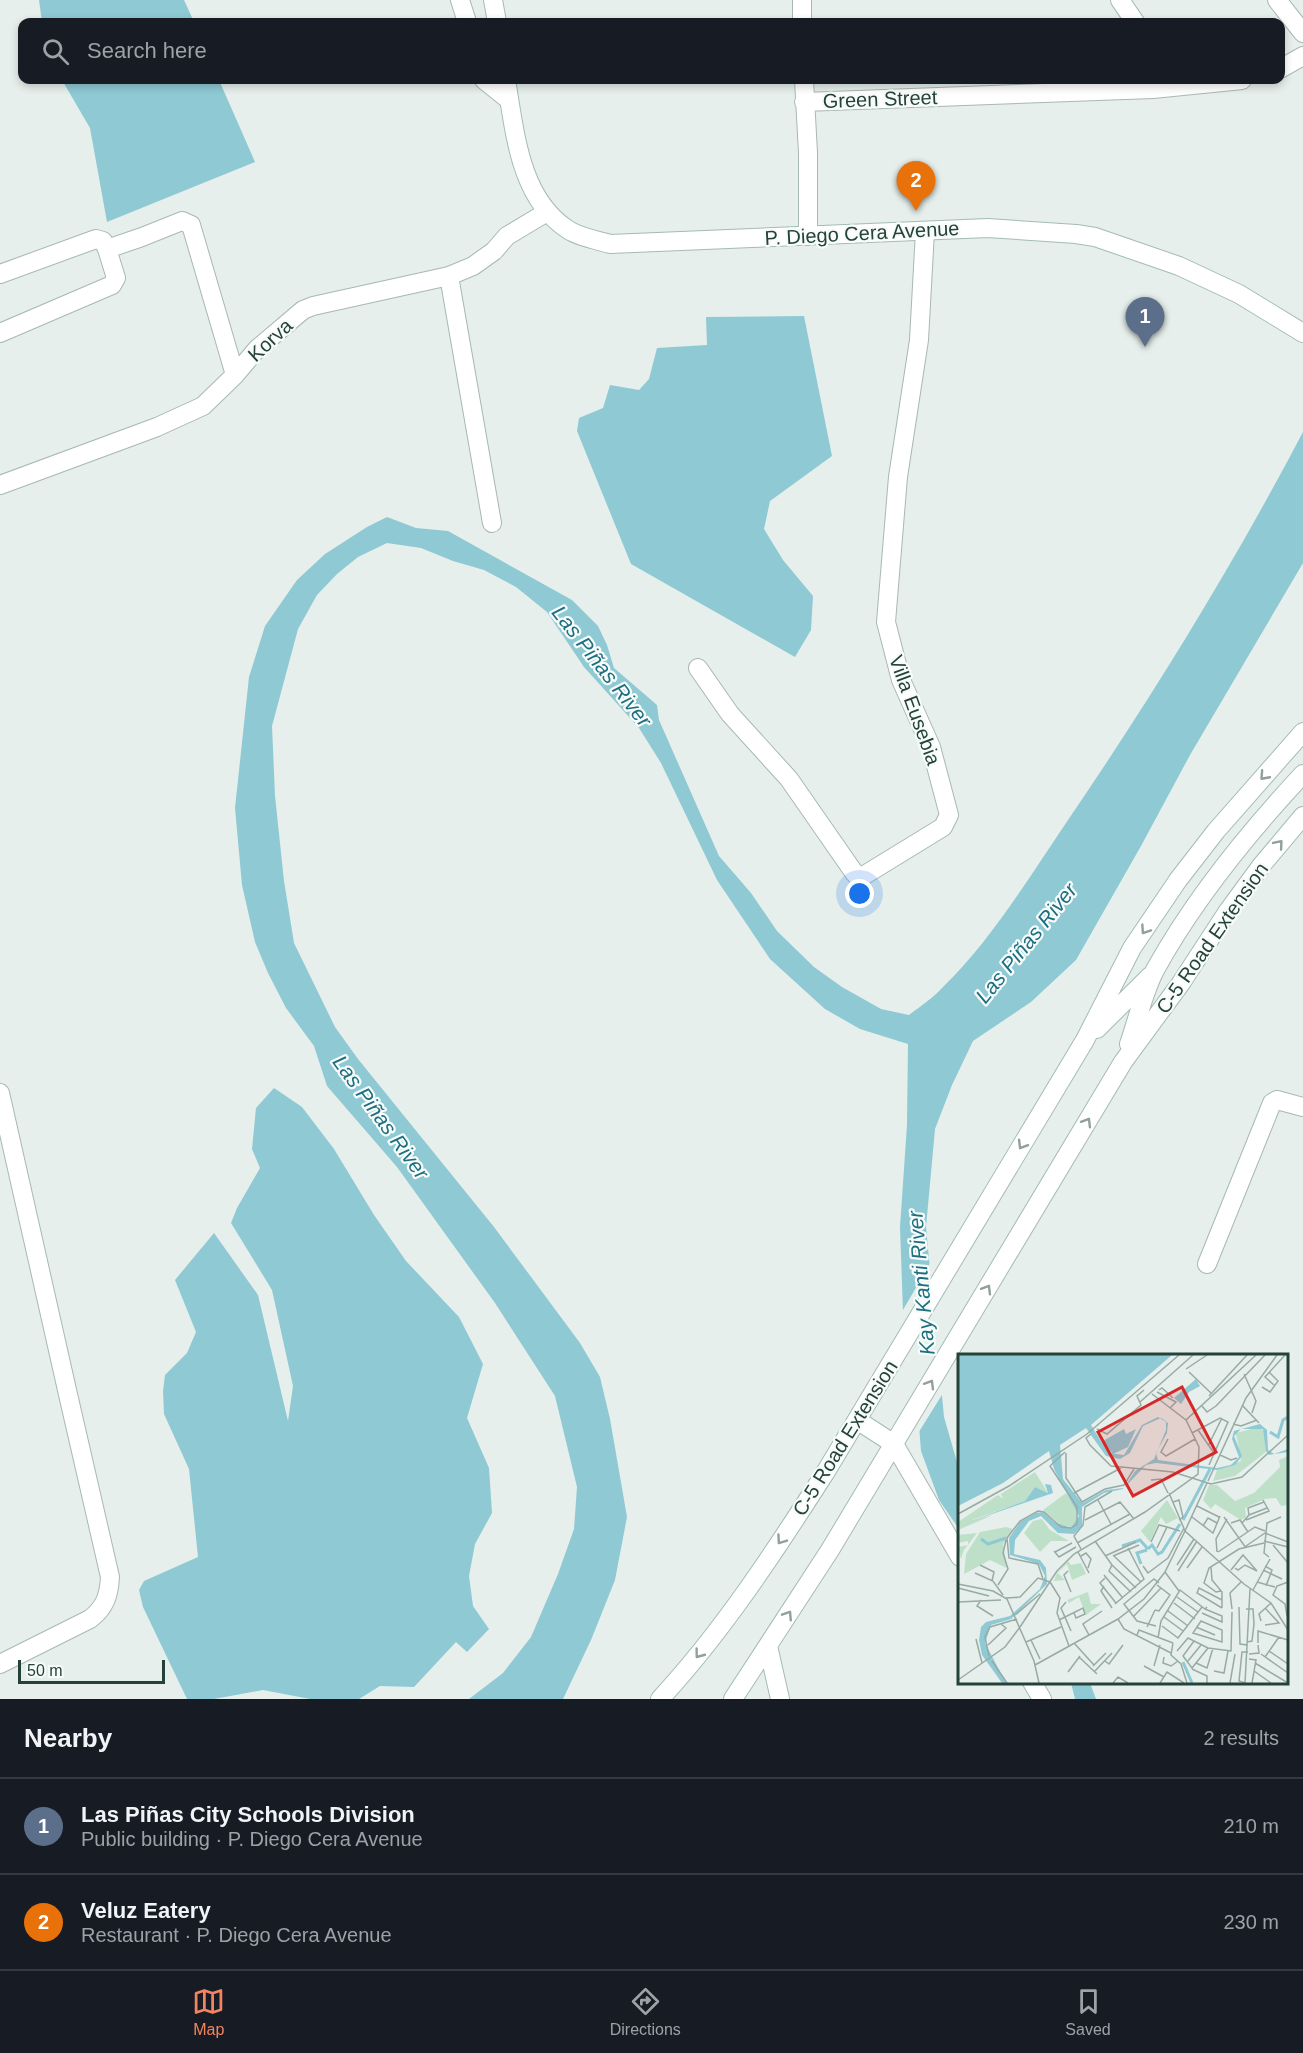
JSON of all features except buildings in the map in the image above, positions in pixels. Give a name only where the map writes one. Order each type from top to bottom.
[{"type":"street","points":[[460,0],[466,18]]},
{"type":"street","points":[[493,0],[496,18]]},
{"type":"street","points":[[802,0],[802,18]]},
{"type":"street","points":[[1120,0],[1132,18]]},
{"type":"street","points":[[1277,0],[1303,33]]},
{"type":"street","points":[[1285,67],[1303,56]]},
{"type":"street","points":[[489,84],[509,100]]},
{"type":"street","name":"P. Diego Cera Avenue","points":[[507,84],[520,154],[530,187],[547,212],[568,230],[610,244],[988,228],[1095,237],[1179,266],[1215,282],[1303,333]]},
{"type":"street","points":[[804,84],[808,153],[808,236]]},
{"type":"street","name":"Green Street","points":[[804,102],[1153,84]]},
{"type":"street","name":"Korva","points":[[0,485],[158,427],[203,406],[235,375],[257,349],[303,310],[324,303],[449,276],[473,266],[494,251],[507,236],[547,212]]},
{"type":"street","points":[[107,249],[182,221],[191,225],[235,375]]},
{"type":"street","name":"Villa Eusebia","points":[[698,668],[730,714],[789,778],[855,874],[863,876],[943,827],[947,822],[949,815],[931,747],[901,680],[886,622],[898,477],[919,340],[925,231]]},
{"type":"street","points":[[0,274],[96,239],[103,241],[116,278],[112,285],[0,333]]},
{"type":"street","points":[[449,276],[492,523]]},
{"type":"street","name":"C-5 Road Extension","points":[[660,1699],[696,1658],[734,1608],[793,1523],[888,1370],[1085,1040],[1132,948],[1178,880],[1216,831],[1303,732]]},
{"type":"street","name":"C-5 Road Extension","points":[[1085,1040],[1154,972],[1214,881],[1278,801],[1303,774]]},
{"type":"street","name":"C-5 Road Extension","points":[[736,1698],[830,1550],[1123,1062],[1181,983],[1228,911],[1261,866],[1303,816]]},
{"type":"street","name":"C-5 Road Extension","points":[[1123,1062],[1154,972]]},
{"type":"street","points":[[0,1093],[110,1577],[106,1601],[98,1614],[0,1664]]},
{"type":"street","points":[[1207,1264],[1272,1103],[1277,1100],[1303,1107]]},
{"type":"street","points":[[857,1420],[899,1436],[958,1553]]},
{"type":"street","points":[[768,1646],[780,1699]]},
{"type":"street","points":[[1033,1684],[1042,1699]]},
{"type":"water","points":[[39,0],[184,0],[192,18],[41,18]]},
{"type":"water","points":[[64,84],[221,84],[255,162],[107,222],[90,128]]},
{"type":"water","points":[[804,316],[832,456],[770,501],[764,529],[783,560],[813,596],[811,630],[795,657],[631,564],[577,431],[579,418],[603,408],[610,385],[639,390],[649,379],[657,348],[707,345],[706,317]]},
{"type":"water","points":[[1303,432],[1303,563],[1190,755],[1076,960],[1031,1002],[973,1041],[952,1085],[935,1129],[926,1227],[944,1417],[958,1466],[958,1528],[939,1500],[921,1451],[914,1361],[903,1312],[900,1227],[907,1125],[908,1044],[860,1029],[825,1009],[770,959],[717,880],[661,763],[639,728],[584,667],[547,612],[516,587],[484,570],[421,548],[387,543],[358,557],[337,574],[317,595],[298,629],[272,726],[275,796],[284,881],[294,943],[335,1027],[358,1059],[494,1227],[580,1343],[600,1377],[610,1419],[627,1517],[615,1580],[591,1640],[563,1699],[469,1699],[503,1673],[531,1637],[574,1529],[577,1487],[555,1396],[495,1303],[397,1167],[327,1086],[314,1046],[286,1008],[255,942],[242,885],[235,808],[249,677],[265,626],[297,580],[325,554],[387,517],[416,528],[448,531],[572,600],[598,626],[614,668],[657,705],[659,720],[719,856],[751,893],[777,931],[814,967],[842,987],[881,1009],[909,1015],[936,994],[961,969],[1024,886],[1190,631]]},
{"type":"water","points":[[274,1088],[302,1107],[334,1149],[374,1215],[406,1261],[459,1317],[483,1364],[467,1418],[489,1468],[492,1513],[475,1544],[469,1576],[473,1606],[489,1629],[467,1652],[456,1642],[414,1687],[380,1686],[359,1699],[310,1699],[263,1690],[214,1699],[187,1699],[143,1607],[139,1590],[144,1581],[198,1557],[189,1469],[164,1414],[165,1375],[187,1353],[196,1332],[175,1280],[214,1233],[258,1295],[288,1421],[293,1386],[272,1290],[231,1223],[260,1168],[252,1149],[256,1108]]},
{"type":"water","points":[[1071,1684],[1090,1684],[1096,1699],[1075,1699]]},
{"type":"pier","points":[[931,1262],[945,1390],[917,1435],[911,1362],[900,1315]]},
{"type":"place","name":"Veluz Eatery","points":[[916,211]]},
{"type":"place","name":"Las Piñas City Schools Division","points":[[1145,347]]},
{"type":"water label","name":"Las Piñas River","points":[[602,666]]},
{"type":"water label","name":"Las Piñas River","points":[[1026,943]]},
{"type":"water label","name":"Las Piñas River","points":[[381,1117]]},
{"type":"water label","name":"Kay Kanti River","points":[[921,1283]]}]
